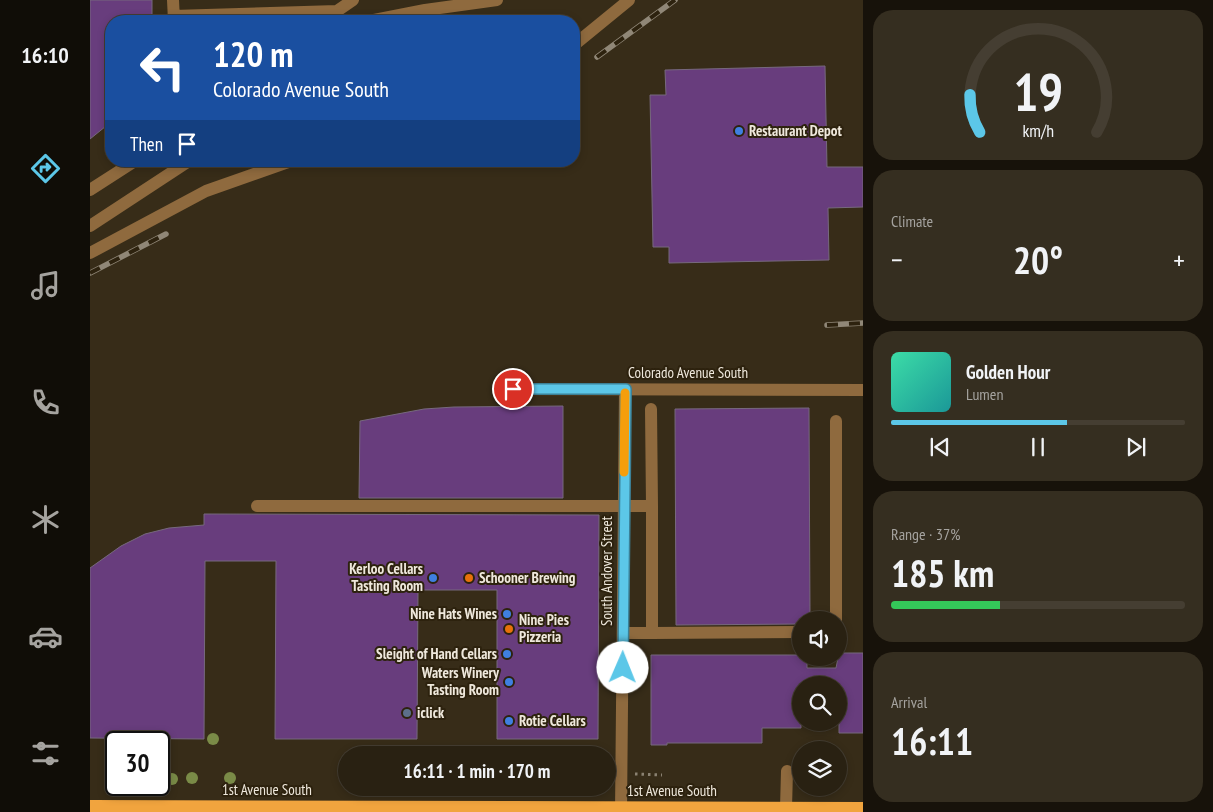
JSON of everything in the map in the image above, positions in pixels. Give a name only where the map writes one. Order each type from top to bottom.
[{"type":"main road","name":"1st Avenue South","points":[[90,806],[621,810],[863,808]]},
{"type":"street","points":[[173,0],[174,15]]},
{"type":"street","points":[[244,15],[337,11],[354,0]]},
{"type":"street","points":[[400,15],[497,0]]},
{"type":"street","points":[[580,40],[629,0]]},
{"type":"street","points":[[90,190],[126,167]]},
{"type":"street","points":[[90,226],[181,167]]},
{"type":"street","points":[[90,253],[206,191],[274,167]]},
{"type":"street","name":"Colorado Avenue South","points":[[513,389],[625,396],[863,390]]},
{"type":"street","name":"South Andover Street","points":[[621,810],[625,396]]},
{"type":"street","points":[[651,409],[652,633]]},
{"type":"street","points":[[836,421],[836,611]]},
{"type":"street","points":[[257,506],[652,506]]},
{"type":"street","points":[[623,633],[792,632]]},
{"type":"street","points":[[786,808],[787,771]]},
{"type":"path","points":[[632,774],[662,775]]},
{"type":"building","points":[[90,0],[152,0],[152,15],[105,15],[105,127],[90,139]]},
{"type":"building","name":"Restaurant Depot","points":[[825,66],[827,167],[863,167],[863,207],[828,208],[829,260],[669,263],[669,247],[653,247],[650,95],[666,95],[665,70]]},
{"type":"building","points":[[563,406],[563,498],[359,498],[360,421],[424,409]]},
{"type":"building","points":[[809,408],[810,611],[792,611],[792,624],[676,625],[675,409]]},
{"type":"building","points":[[204,514],[599,515],[598,739],[497,739],[497,590],[418,590],[417,739],[275,739],[276,561],[205,561],[204,739],[170,739],[170,731],[105,731],[105,738],[90,738],[90,568],[121,546],[145,534],[169,528],[204,525]]},
{"type":"building","points":[[847,653],[863,653],[863,733],[839,733],[839,731],[847,731],[847,676],[792,676],[792,728],[762,728],[762,743],[667,743],[667,745],[651,745],[651,655],[792,655],[792,666],[836,668],[836,666],[847,666]]},
{"type":"railway","points":[[597,57],[675,0]]},
{"type":"railway","points":[[90,273],[166,234]]},
{"type":"railway","points":[[827,325],[863,323]]},
{"type":"slow traffic","points":[[624,472],[625,393]]},
{"type":"place","name":"Restaurant Depot","points":[[739,131]]},
{"type":"place","name":"Kerloo Cellars Tasting Room","points":[[433,578]]},
{"type":"place","name":"Schooner Brewing","points":[[469,578]]},
{"type":"place","name":"Nine Hats Wines","points":[[507,614]]},
{"type":"place","name":"Nine Pies Pizzeria","points":[[509,629]]},
{"type":"place","name":"Sleight of Hand Cellars","points":[[507,654]]},
{"type":"place","name":"Waters Winery Tasting Room","points":[[509,682]]},
{"type":"place","name":"iclick","points":[[407,713]]},
{"type":"place","name":"Rotie Cellars","points":[[509,721]]},
{"type":"route","points":[[513,389],[626,389],[623,668]]}]
